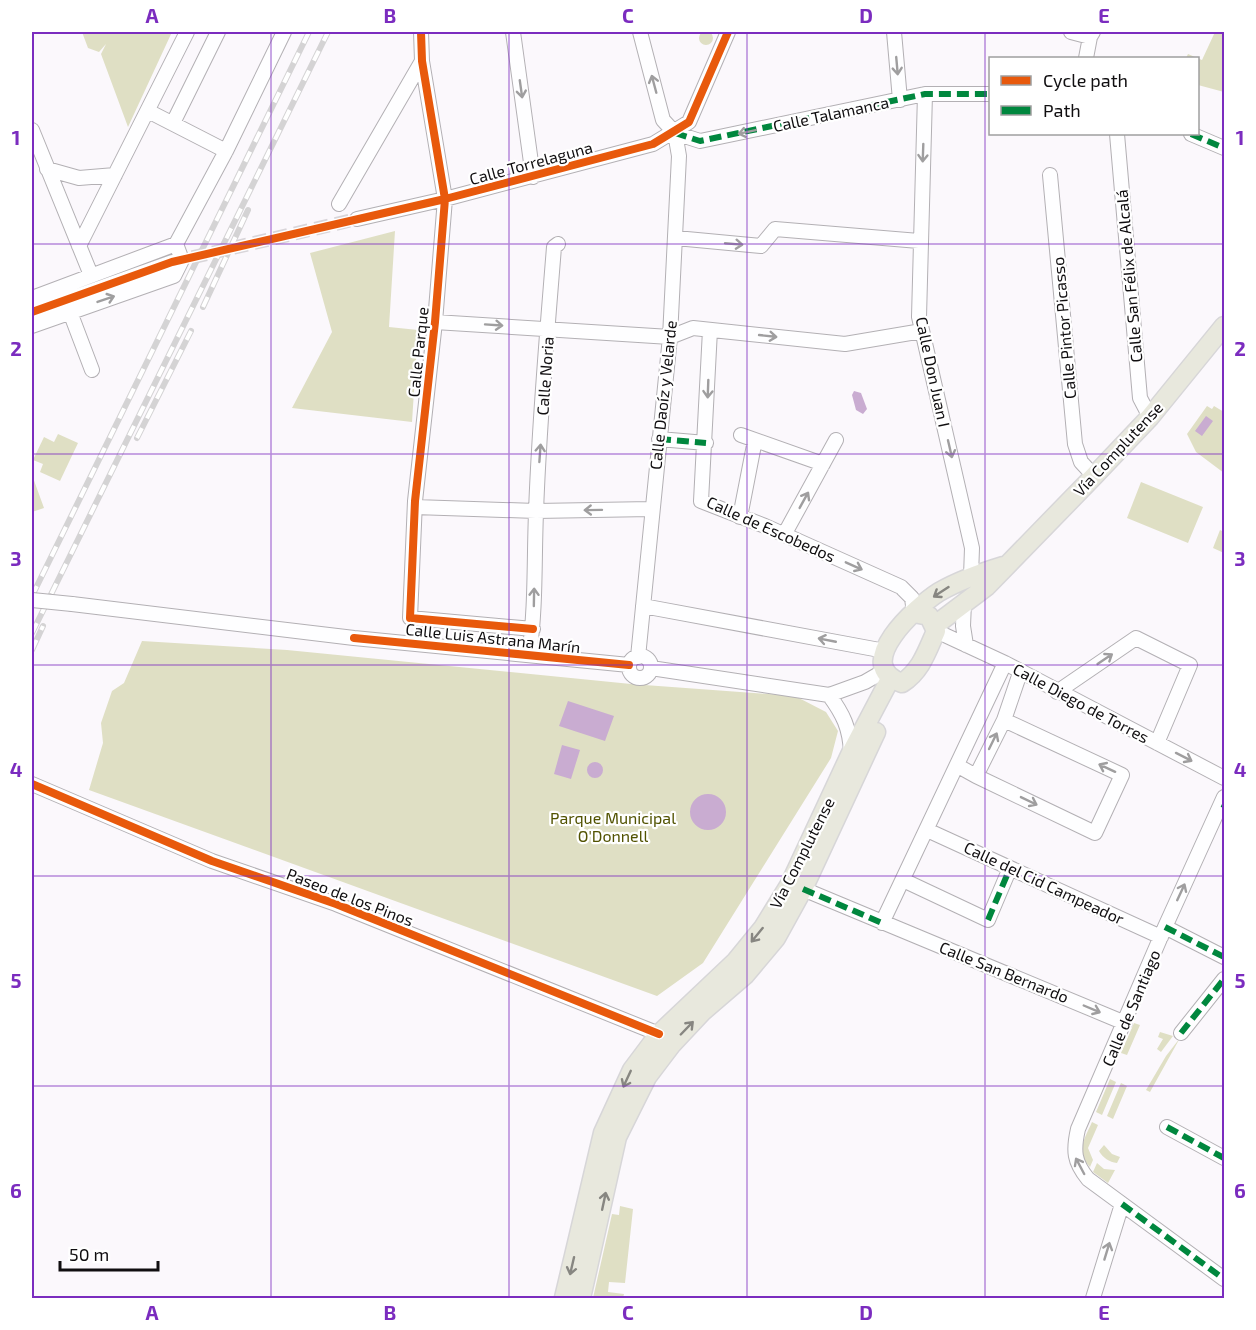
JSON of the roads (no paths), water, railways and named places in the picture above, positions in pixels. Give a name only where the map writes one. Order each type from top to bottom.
[{"type":"main road","name":"Vía Complutense","points":[[935,628],[987,586],[1003,566],[1094,476],[1150,417],[1224,326]]},
{"type":"main road","name":"Vía Complutense","points":[[885,651],[902,622],[937,594],[971,576],[1003,566]]},
{"type":"main road","points":[[885,651],[882,658],[892,677],[912,677],[920,667],[935,628],[929,616],[914,613]]},
{"type":"main road","name":"Vía Complutense","points":[[564,1299],[603,1133],[632,1070],[659,1034],[736,962],[763,928],[790,884],[851,753],[892,677]]},
{"type":"main road","name":"Vía Complutense","points":[[581,1299],[617,1137],[647,1077],[672,1044],[702,1012],[745,975],[776,938],[803,889],[865,753],[892,677]]},
{"type":"street","points":[[79,246],[187,32]]},
{"type":"street","points":[[172,123],[218,32]]},
{"type":"street","points":[[32,298],[176,244],[226,151],[284,32]]},
{"type":"street","name":"Calle Parque","points":[[410,618],[415,507],[435,322],[445,200],[422,61],[421,32]]},
{"type":"street","points":[[513,32],[533,177]]},
{"type":"street","points":[[640,32],[663,120],[675,133],[689,122],[728,32]]},
{"type":"street","points":[[894,32],[900,100]]},
{"type":"street","points":[[1071,32],[1092,34],[1086,57]]},
{"type":"street","points":[[339,204],[422,61]]},
{"type":"street","name":"Calle Talamanca","points":[[675,133],[700,141],[925,94],[989,94]]},
{"type":"street","name":"Calle Don Juan I","points":[[925,94],[919,317],[972,548],[971,576]]},
{"type":"street","points":[[148,111],[226,151]]},
{"type":"street","name":"Calle Torrelaguna","points":[[357,219],[445,200],[533,177],[653,144],[675,133]]},
{"type":"street","name":"Calle Daoíz y Velarde","points":[[634,661],[643,606],[670,336],[679,156],[675,133]]},
{"type":"street","points":[[32,134],[91,275]]},
{"type":"street","name":"Calle San Félix de Alcalá","points":[[1117,135],[1140,398],[1150,417]]},
{"type":"street","points":[[1193,135],[1224,148]]},
{"type":"street","points":[[47,169],[79,178],[114,175]]},
{"type":"street","name":"Calle Pintor Picasso","points":[[1050,175],[1075,444],[1081,462],[1094,476]]},
{"type":"street","points":[[676,238],[761,246],[775,230],[920,241]]},
{"type":"street","points":[[32,326],[174,276],[182,260],[176,244]]},
{"type":"street","name":"Calle Noria","points":[[529,655],[533,629],[536,511],[554,247],[558,244]]},
{"type":"street","points":[[32,312],[172,262]]},
{"type":"street","points":[[70,312],[92,370]]},
{"type":"street","points":[[435,322],[670,336],[693,328],[844,344],[922,331]]},
{"type":"street","name":"Calle de Escobedos","points":[[710,330],[706,443],[701,501],[901,587],[912,598],[914,613]]},
{"type":"street","points":[[741,435],[767,442],[824,464]]},
{"type":"street","points":[[659,439],[706,443]]},
{"type":"street","points":[[740,517],[755,440]]},
{"type":"street","points":[[784,536],[836,440]]},
{"type":"street","points":[[415,507],[536,511],[651,508]]},
{"type":"street","name":"Calle Luis Astrana Marín","points":[[32,600],[354,638],[529,655],[634,661]]},
{"type":"street","points":[[964,603],[963,626],[966,645]]},
{"type":"street","points":[[643,606],[885,651]]},
{"type":"street","name":"Calle Luis Astrana Marín","points":[[410,618],[533,629]]},
{"type":"street","name":"Calle Diego de Torres","points":[[935,628],[1224,778]]},
{"type":"street","points":[[1057,692],[1136,638],[1190,665],[1156,743]]},
{"type":"street","points":[[634,661],[646,658],[651,668],[829,695],[865,682],[892,677]]},
{"type":"street","points":[[882,923],[1005,663]]},
{"type":"street","points":[[976,776],[1004,720],[1020,673]]},
{"type":"street","points":[[829,695],[845,718],[850,733],[851,753]]},
{"type":"street","points":[[958,766],[1095,833],[1122,775],[1004,720]]},
{"type":"street","name":"Paseo de los Pinos","points":[[32,784],[212,861],[336,904],[659,1034]]},
{"type":"street","name":"Calle de Santiago","points":[[1224,802],[1163,932],[1078,1129],[1074,1148],[1076,1165],[1088,1179],[1114,1195],[1122,1204],[1224,1279]]},
{"type":"street","name":"Calle del Cid Campeador","points":[[927,830],[1010,868],[1224,957]]},
{"type":"street","points":[[903,880],[988,920],[1010,868]]},
{"type":"street","name":"Calle San Bernardo","points":[[803,889],[1125,1023]]},
{"type":"street","points":[[1181,1033],[1224,979]]},
{"type":"street","points":[[1167,1127],[1220,1155]]},
{"type":"street","points":[[1093,1299],[1122,1204]]},
{"type":"tunnel","points":[[172,262],[357,219]]},
{"type":"railway","points":[[32,596],[309,32]]},
{"type":"railway","points":[[32,633],[328,32]]},
{"type":"railway","points":[[203,307],[248,210]]},
{"type":"railway","points":[[137,438],[191,331]]},
{"type":"railway","points":[[32,650],[43,626]]},
{"type":"park label","name":"Parque Municipal O'Donnell","points":[[613,827]]}]
